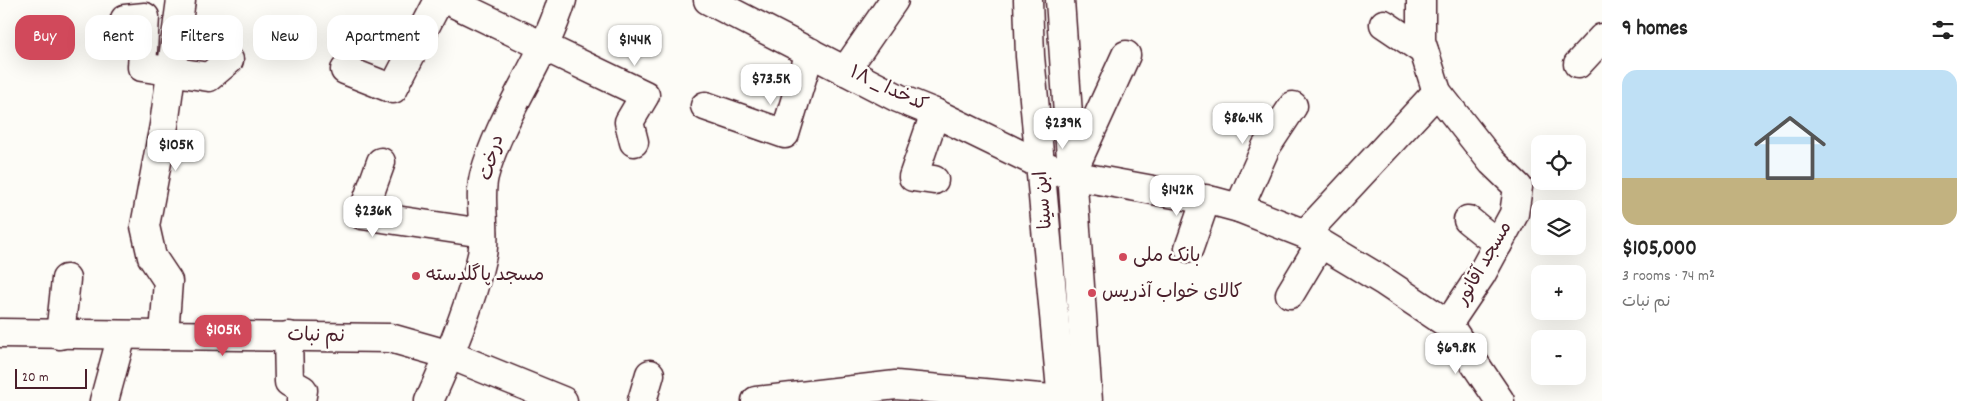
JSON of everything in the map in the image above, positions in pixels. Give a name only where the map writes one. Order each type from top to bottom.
[{"type":"street","points":[[164,335],[168,281],[152,257],[145,226],[181,0]]},
{"type":"street","points":[[345,70],[393,89],[439,0]]},
{"type":"street","points":[[447,0],[645,95],[629,122],[634,142]]},
{"type":"street","name":"درخت","points":[[429,401],[450,355],[482,254],[484,178],[504,121],[553,31],[562,0]]},
{"type":"street","name":"۱۸ _ کدخدا","points":[[708,0],[898,98],[935,113],[1042,165],[1071,175]]},
{"type":"street","points":[[845,70],[894,0]]},
{"type":"street","name":"ابن سینا","points":[[1028,0],[1030,56],[1066,400]]},
{"type":"street","name":"ابن سینا","points":[[1060,0],[1088,401]]},
{"type":"street","name":"مسجد آقانور","points":[[1071,175],[1239,208],[1312,239],[1385,282],[1448,324],[1481,276],[1514,214],[1518,187],[1492,162],[1437,92],[1421,41],[1421,0]]},
{"type":"street","points":[[1384,24],[1424,51]]},
{"type":"street","points":[[1578,64],[1602,38]]},
{"type":"street","points":[[705,106],[786,134],[810,52]]},
{"type":"street","points":[[1071,175],[1126,55]]},
{"type":"street","points":[[142,60],[142,67],[210,77],[229,60]]},
{"type":"street","points":[[1290,294],[1312,239],[1437,92]]},
{"type":"street","points":[[1239,208],[1266,147],[1293,106]]},
{"type":"street","points":[[934,180],[913,177],[935,113]]},
{"type":"street","points":[[380,162],[362,215],[483,233]]},
{"type":"street","points":[[1189,248],[1206,200]]},
{"type":"street","points":[[1468,220],[1498,244]]},
{"type":"street","points":[[60,335],[66,279]]},
{"type":"street","points":[[1448,324],[1500,401]]},
{"type":"street","name":"نم نبات","points":[[0,333],[390,338],[450,355],[563,401]]},
{"type":"street","points":[[104,401],[122,335]]},
{"type":"street","points":[[288,336],[288,382],[303,390],[301,401]]},
{"type":"street","points":[[642,401],[650,374]]},
{"type":"street","points":[[756,401],[896,385],[1066,400]]},
{"type":"place","name":"بانک ملی","points":[[1123,257]]},
{"type":"place","name":"مسجد پاگلدسته","points":[[416,276]]},
{"type":"place","name":"کالای خواب آذریس","points":[[1092,293]]}]
